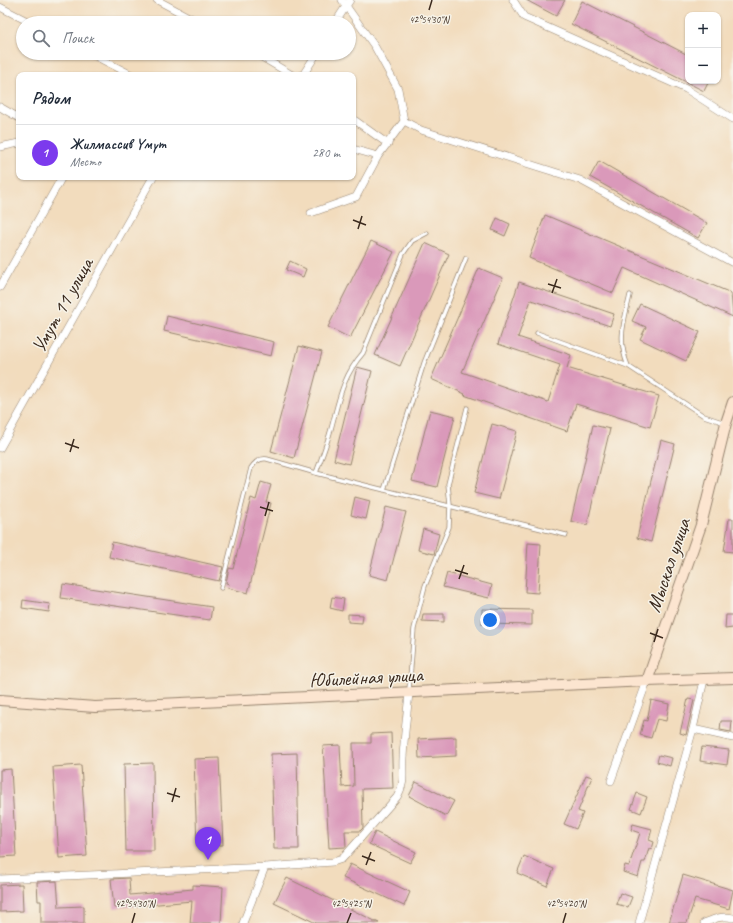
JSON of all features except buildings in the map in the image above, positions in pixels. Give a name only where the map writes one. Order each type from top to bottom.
[{"type":"main road","name":"Мыскал улица","points":[[647,680],[702,525],[729,425],[733,402]]},
{"type":"main road","name":"Юбилейная улица","points":[[0,700],[95,707],[408,693],[647,680],[704,680],[733,678]]},
{"type":"street","points":[[157,0],[187,16]]},
{"type":"street","points":[[515,0],[524,17],[686,89],[733,119]]},
{"type":"street","points":[[339,16],[346,2],[355,16]]},
{"type":"street","points":[[0,7],[17,16]]},
{"type":"street","points":[[311,213],[356,197],[378,156],[404,121],[398,89],[375,47],[356,18]]},
{"type":"street","points":[[103,60],[126,72]]},
{"type":"street","points":[[267,60],[287,72]]},
{"type":"street","points":[[305,72],[313,60]]},
{"type":"street","points":[[0,107],[16,116]]},
{"type":"street","points":[[356,121],[388,144]]},
{"type":"street","points":[[404,121],[421,130],[580,180],[733,263]]},
{"type":"street","points":[[0,147],[16,144]]},
{"type":"street","points":[[356,150],[378,156]]},
{"type":"street","points":[[0,288],[60,180]]},
{"type":"street","name":"Умут 11 улица","points":[[0,448],[151,180]]},
{"type":"street","name":"Мыскал улица","points":[[611,781],[647,680]]},
{"type":"street","points":[[641,923],[693,729],[704,680]]},
{"type":"street","points":[[0,879],[266,867],[333,862],[342,859],[397,797],[404,779],[403,759],[408,693]]},
{"type":"street","points":[[693,729],[733,738]]},
{"type":"street","points":[[243,923],[266,867]]},
{"type":"street","points":[[704,923],[725,916],[733,918]]},
{"type":"lane","points":[[316,473],[325,449],[343,385],[352,365],[363,354],[403,254],[412,241],[427,233]]},
{"type":"lane","points":[[384,490],[424,363],[466,258]]},
{"type":"lane","points":[[628,366],[622,353],[621,334],[630,295]]},
{"type":"lane","points":[[537,333],[628,366],[704,416],[729,425]]},
{"type":"lane","points":[[408,693],[415,622],[425,586],[449,527],[450,505],[448,484],[450,470],[467,408]]},
{"type":"lane","points":[[221,588],[253,464],[264,459],[566,535]]},
{"type":"place","name":"Жилмассив Үмүт","points":[[208,860]]}]
